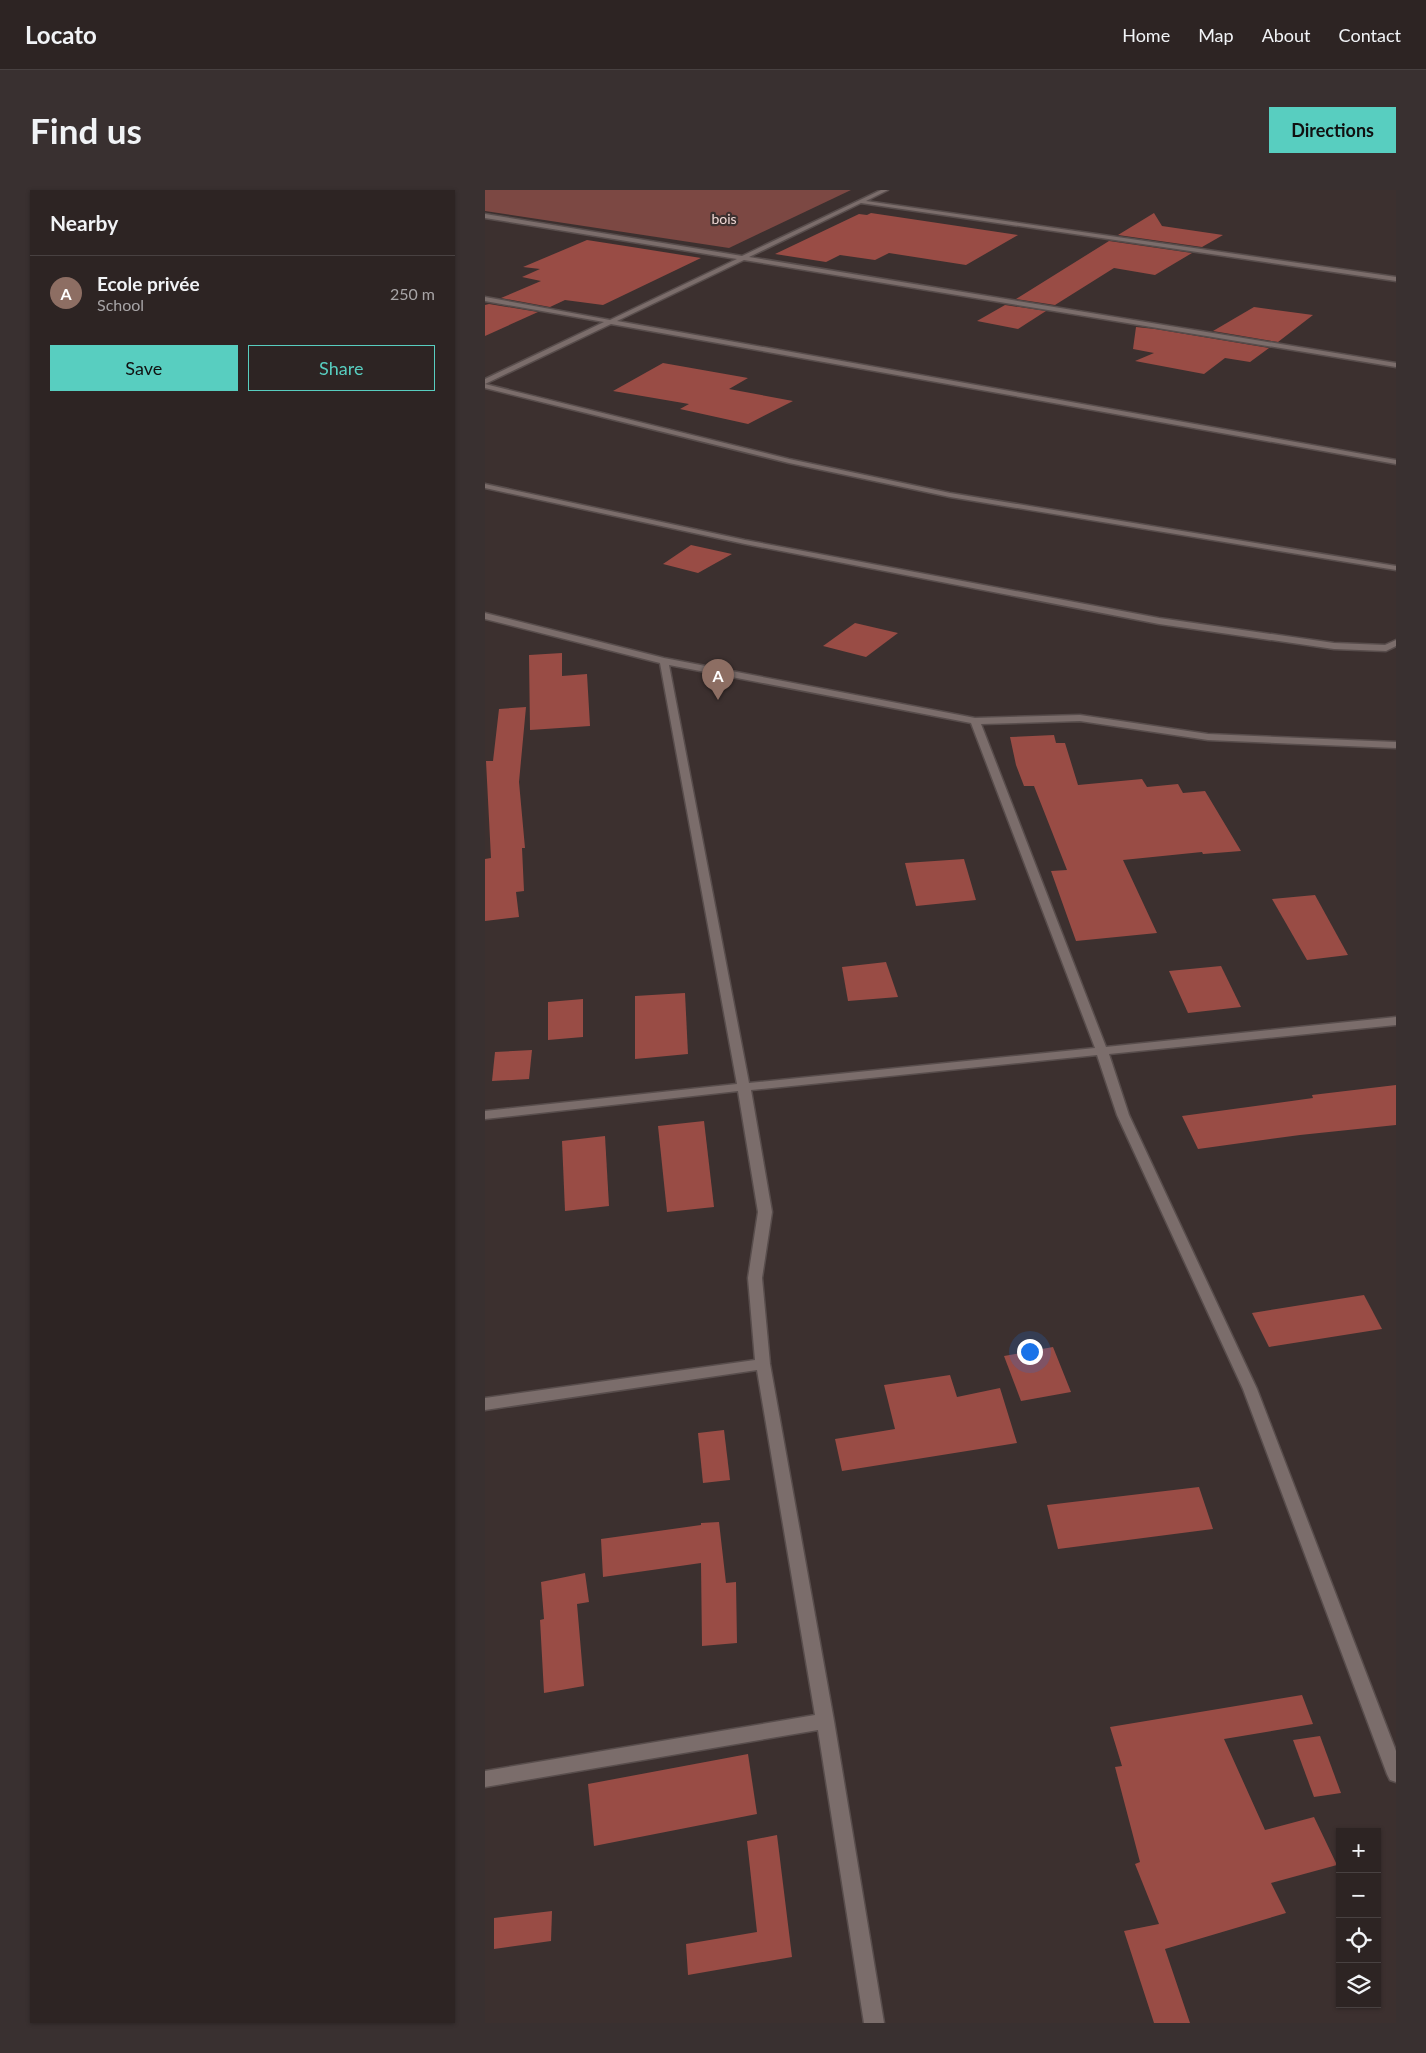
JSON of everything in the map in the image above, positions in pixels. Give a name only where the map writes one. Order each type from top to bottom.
[{"type":"street","points":[[485,384],[885,190]]},
{"type":"street","points":[[862,202],[1396,279]]},
{"type":"street","points":[[485,216],[745,257],[1396,365]]},
{"type":"street","points":[[485,299],[1396,462]]},
{"type":"street","points":[[485,384],[789,461],[950,495],[1396,568]]},
{"type":"street","points":[[485,486],[754,544],[1159,621],[1334,646],[1386,648],[1396,643]]},
{"type":"street","points":[[485,616],[664,661],[975,721],[1080,718],[1208,737],[1396,745]]},
{"type":"street","points":[[664,661],[744,1087],[765,1212],[755,1278],[763,1364],[825,1721],[874,2023]]},
{"type":"street","points":[[975,721],[1102,1051],[1123,1115],[1250,1389],[1396,1774]]},
{"type":"street","points":[[485,1115],[1396,1021]]},
{"type":"street","points":[[485,1404],[763,1364]]},
{"type":"street","points":[[485,1779],[825,1721]]},
{"type":"green space","name":"bois","points":[[485,190],[851,190],[729,248],[485,211]]},
{"type":"building","points":[[871,213],[1018,235],[966,265],[889,253],[875,260],[840,255],[826,262],[775,254],[859,214],[867,215]]},
{"type":"building","points":[[1154,213],[1162,226],[1223,235],[1202,247],[1118,235]]},
{"type":"building","points":[[587,240],[701,258],[603,305],[565,300],[550,307],[501,298],[541,281],[522,277],[540,269],[523,267]]},
{"type":"building","points":[[1109,241],[1192,253],[1155,275],[1114,268],[1055,305],[1016,299]]},
{"type":"building","points":[[489,304],[538,312],[485,336],[485,305]]},
{"type":"building","points":[[1005,305],[1046,311],[1018,329],[977,321]]},
{"type":"building","points":[[1254,307],[1313,315],[1278,342],[1213,331]]},
{"type":"building","points":[[1136,327],[1269,348],[1250,362],[1225,358],[1204,374],[1135,361],[1154,353],[1133,349]]},
{"type":"building","points":[[663,363],[748,378],[729,389],[793,401],[748,424],[680,409],[689,404],[613,391]]},
{"type":"building","points":[[691,545],[732,554],[698,573],[663,564]]},
{"type":"building","points":[[855,623],[898,633],[866,657],[823,646]]},
{"type":"building","points":[[562,653],[562,676],[587,674],[590,726],[530,730],[529,655]]},
{"type":"building","points":[[526,707],[519,782],[525,848],[522,848],[524,891],[516,892],[519,917],[485,921],[485,859],[491,858],[486,761],[493,761],[499,709]]},
{"type":"building","points":[[1054,735],[1056,743],[1065,743],[1078,785],[1142,779],[1147,787],[1178,784],[1183,793],[1205,791],[1241,851],[1203,854],[1202,852],[1123,860],[1157,933],[1076,941],[1051,871],[1067,870],[1034,786],[1024,786],[1016,765],[1010,737]]},
{"type":"building","points":[[964,859],[976,900],[916,906],[905,863]]},
{"type":"building","points":[[1315,895],[1348,955],[1307,960],[1272,899]]},
{"type":"building","points":[[886,962],[898,997],[848,1001],[842,967]]},
{"type":"building","points":[[1221,966],[1241,1007],[1188,1013],[1169,971]]},
{"type":"building","points":[[685,993],[688,1054],[635,1059],[635,996]]},
{"type":"building","points":[[583,999],[583,1037],[548,1040],[548,1002]]},
{"type":"building","points":[[532,1050],[529,1079],[492,1081],[495,1052]]},
{"type":"building","points":[[1396,1085],[1396,1125],[1300,1135],[1198,1149],[1182,1116],[1313,1098],[1312,1095]]},
{"type":"building","points":[[704,1121],[714,1207],[667,1212],[658,1126]]},
{"type":"building","points":[[605,1136],[609,1206],[565,1211],[562,1141]]},
{"type":"building","points":[[1364,1295],[1382,1329],[1269,1347],[1252,1313]]},
{"type":"building","points":[[1053,1347],[1071,1392],[1021,1401],[1004,1356]]},
{"type":"building","points":[[950,1375],[957,1397],[1000,1388],[1017,1443],[842,1471],[835,1439],[895,1429],[884,1385]]},
{"type":"building","points":[[724,1430],[730,1480],[703,1483],[698,1433]]},
{"type":"building","points":[[1199,1487],[1213,1529],[1058,1549],[1047,1505]]},
{"type":"building","points":[[719,1522],[726,1583],[736,1582],[737,1643],[702,1646],[701,1563],[603,1577],[601,1539],[701,1525],[701,1523]]},
{"type":"building","points":[[585,1573],[589,1602],[577,1604],[584,1686],[544,1693],[540,1620],[544,1619],[541,1582]]},
{"type":"building","points":[[1302,1695],[1313,1724],[1224,1739],[1265,1830],[1314,1817],[1336,1865],[1271,1883],[1286,1913],[1165,1949],[1190,2023],[1154,2023],[1124,1931],[1159,1924],[1135,1864],[1140,1862],[1115,1767],[1122,1766],[1110,1727]]},
{"type":"building","points":[[1320,1736],[1341,1793],[1314,1797],[1293,1740]]},
{"type":"building","points":[[748,1754],[757,1814],[594,1846],[588,1784]]},
{"type":"building","points":[[777,1835],[792,1957],[688,1975],[686,1944],[757,1932],[747,1841]]},
{"type":"building","points":[[552,1911],[551,1941],[494,1949],[494,1918]]},
{"type":"place","name":"Ecole privée","points":[[718,700]]}]
